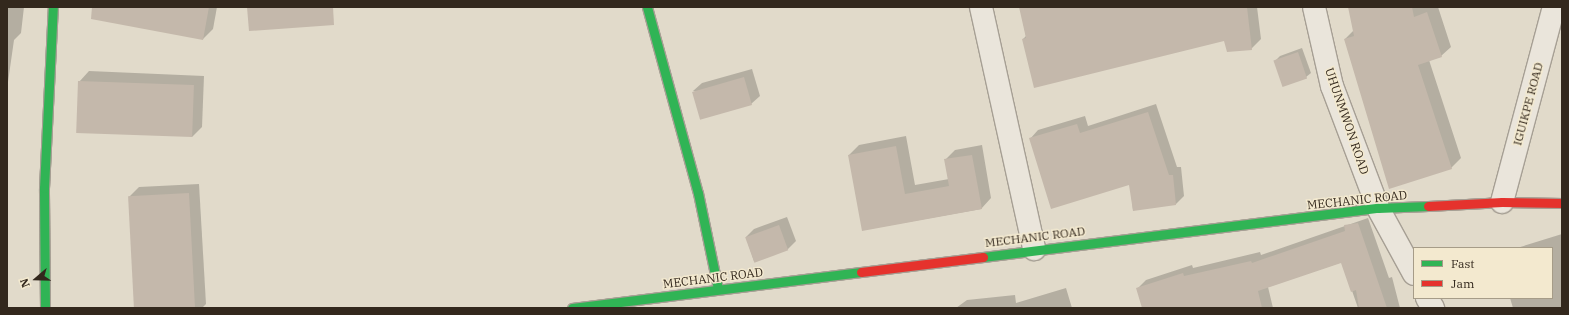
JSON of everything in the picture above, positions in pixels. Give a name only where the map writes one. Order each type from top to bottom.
[{"type":"street","points":[[45,308],[44,188],[53,7]]},
{"type":"street","points":[[646,7],[698,193],[718,289]]},
{"type":"street","points":[[981,7],[1034,249]]},
{"type":"street","name":"UHUNMWON ROAD","points":[[1314,7],[1332,86],[1378,208],[1413,272]]},
{"type":"street","name":"IGUIKPE ROAD","points":[[1502,202],[1554,7]]},
{"type":"street","name":"MECHANIC ROAD","points":[[572,308],[1034,249],[1378,208],[1502,202],[1562,203]]},
{"type":"street","points":[[1428,299],[1433,308]]},
{"type":"building","points":[[92,7],[209,7],[203,40],[91,19]]},
{"type":"building","points":[[247,7],[333,7],[334,25],[249,31]]},
{"type":"building","points":[[1019,7],[1247,7],[1252,50],[1227,52],[1224,41],[1034,88],[1022,39],[1026,38]]},
{"type":"building","points":[[1348,7],[1412,7],[1414,17],[1427,12],[1442,57],[1418,65],[1452,169],[1389,189],[1344,39],[1354,36]]},
{"type":"building","points":[[1298,52],[1307,78],[1283,87],[1273,60]]},
{"type":"building","points":[[744,77],[752,105],[700,120],[692,92]]},
{"type":"building","points":[[78,81],[194,85],[192,137],[76,133]]},
{"type":"building","points":[[1148,112],[1169,175],[1173,175],[1176,205],[1133,211],[1129,185],[1051,209],[1029,138],[1077,124],[1080,133]]},
{"type":"building","points":[[896,146],[905,194],[949,186],[944,159],[972,155],[982,209],[862,231],[848,155]]},
{"type":"building","points":[[189,193],[195,308],[134,308],[128,196]]},
{"type":"building","points":[[1358,223],[1387,308],[1359,308],[1356,290],[1351,292],[1341,263],[1258,291],[1262,308],[1142,308],[1136,288],[1183,273],[1184,276],[1251,261],[1252,263],[1345,231],[1344,225]]},
{"type":"building","points":[[779,225],[788,250],[754,263],[745,237]]},
{"type":"traffic: fast","points":[[45,308],[44,188],[53,7]]},
{"type":"traffic: fast","points":[[647,7],[698,193],[718,289]]},
{"type":"traffic: fast","points":[[983,257],[1378,208],[1428,206]]},
{"type":"traffic: fast","points":[[572,308],[861,272]]},
{"type":"traffic: jam","points":[[1428,206],[1502,202],[1562,203]]},
{"type":"traffic: jam","points":[[861,272],[983,257]]}]
